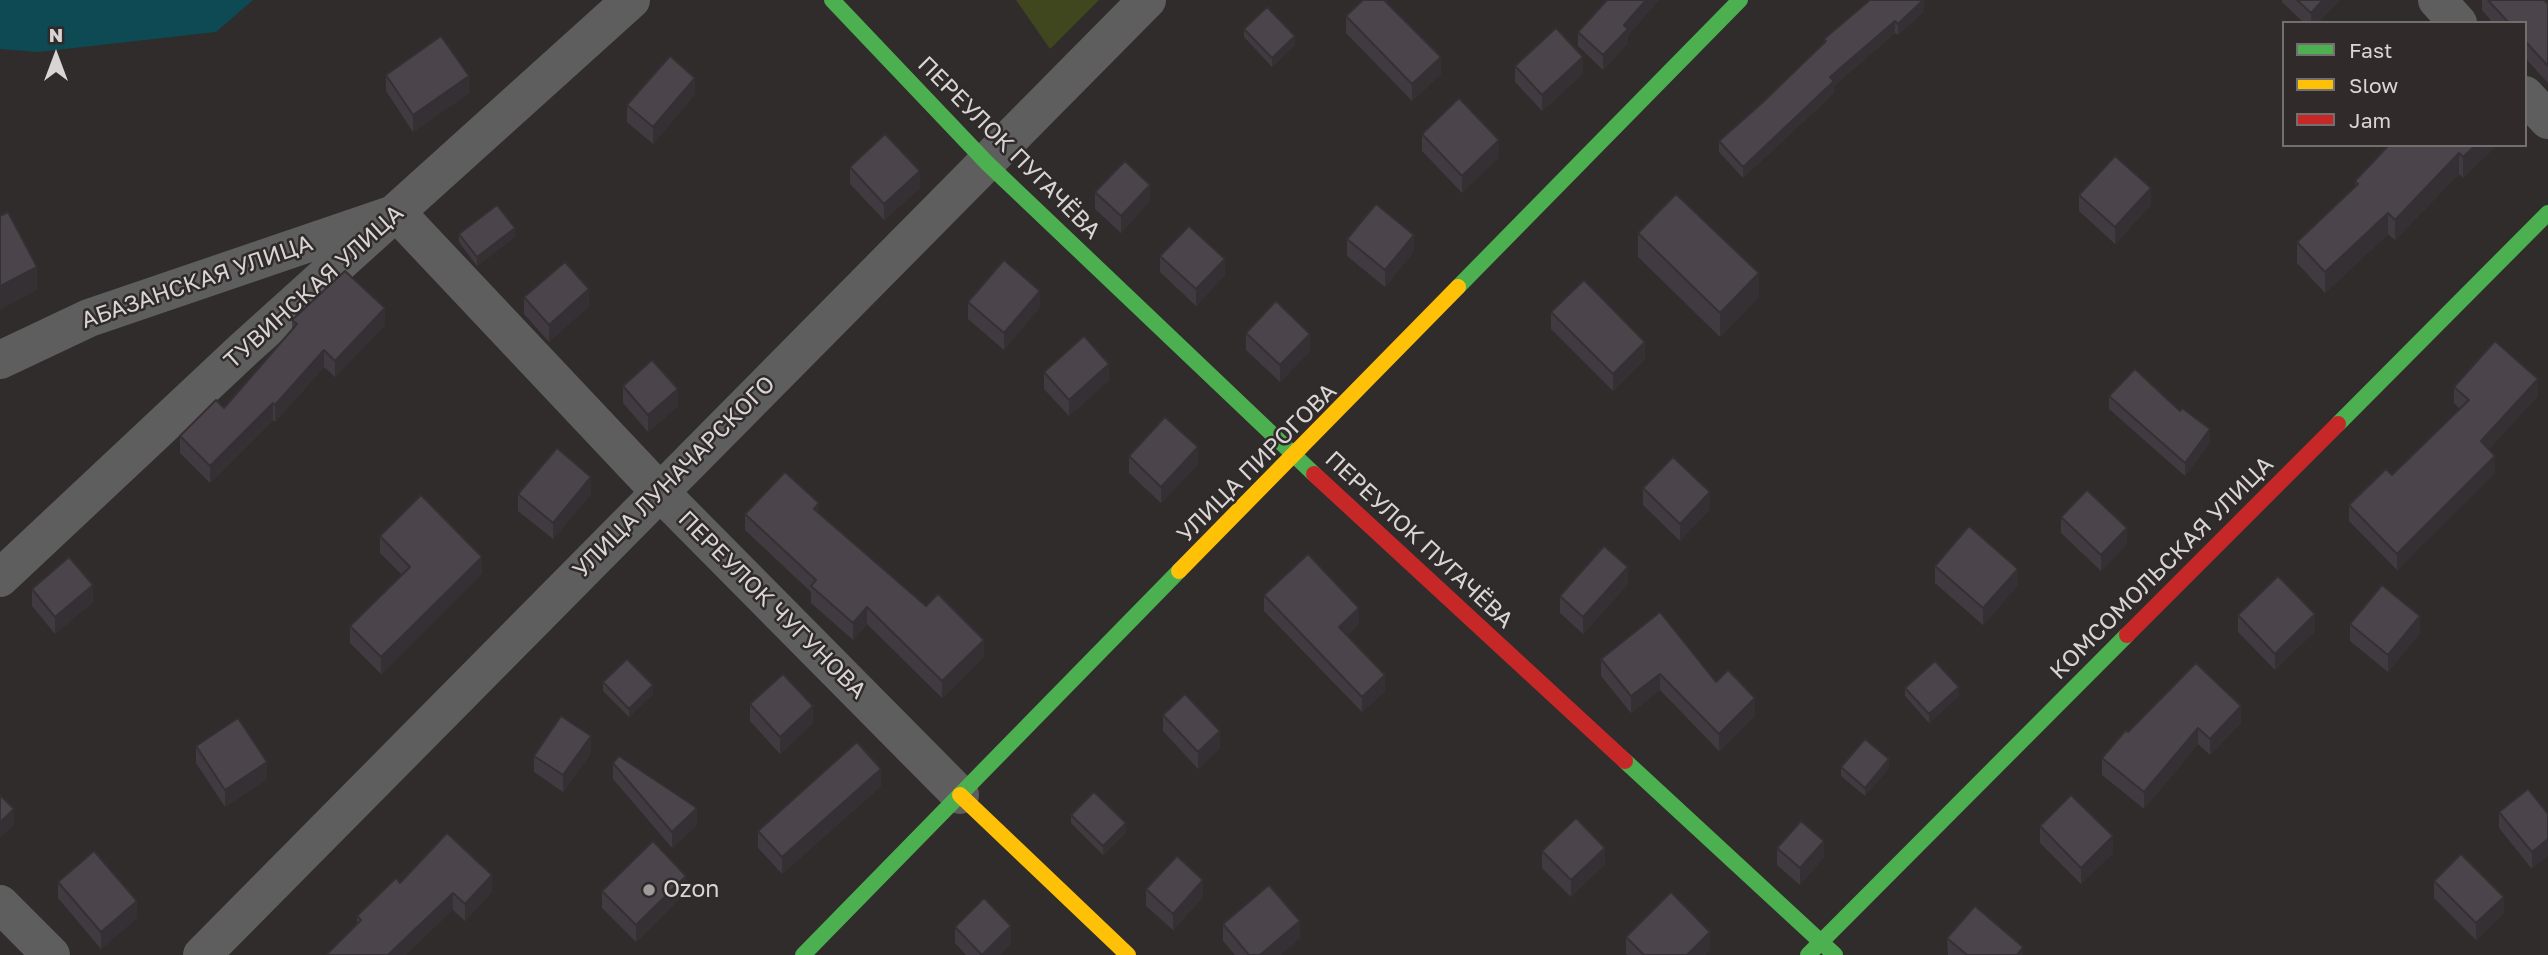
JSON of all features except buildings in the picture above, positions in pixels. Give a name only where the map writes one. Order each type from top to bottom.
[{"type":"main road","name":"ПЕРЕУЛОК ПУГАЧЁВА","points":[[832,0],[987,163],[1295,456],[1835,955]]},
{"type":"main road","name":"УЛИЦА ПИРОГОВА","points":[[803,955],[1740,0]]},
{"type":"main road","name":"КОМСОМОЛЬСКАЯ УЛИЦА","points":[[1808,955],[2548,213]]},
{"type":"main road","name":"ПЕРЕУЛОК ЧУГУНОВА","points":[[960,795],[1128,955]]},
{"type":"street","name":"ТУВИНСКАЯ УЛИЦА","points":[[0,578],[243,349],[631,0]]},
{"type":"street","name":"УЛИЦА ЛУНАЧАРСКОГО","points":[[202,955],[1147,0]]},
{"type":"street","points":[[2437,0],[2456,21]]},
{"type":"street","points":[[2527,97],[2548,120]]},
{"type":"street","name":"АБАЗАНСКАЯ УЛИЦА","points":[[0,360],[89,318],[397,213]]},
{"type":"street","name":"ПЕРЕУЛОК ЧУГУНОВА","points":[[397,213],[660,492],[960,795]]},
{"type":"street","points":[[0,904],[51,955]]},
{"type":"green space","points":[[1016,0],[1099,0],[1050,49]]},
{"type":"water","points":[[0,0],[253,0],[216,32],[38,52],[0,49]]},
{"type":"traffic: fast","points":[[832,0],[987,163],[1314,474]]},
{"type":"traffic: fast","points":[[1458,287],[1740,0]]},
{"type":"traffic: fast","points":[[2338,424],[2548,213]]},
{"type":"traffic: fast","points":[[803,955],[1179,571]]},
{"type":"traffic: fast","points":[[1808,955],[2127,635]]},
{"type":"traffic: fast","points":[[1625,761],[1835,955]]},
{"type":"traffic: slow","points":[[1179,571],[1458,287]]},
{"type":"traffic: slow","points":[[960,795],[1128,955]]},
{"type":"traffic: jam","points":[[2127,635],[2338,424]]},
{"type":"traffic: jam","points":[[1314,474],[1625,761]]},
{"type":"place","name":"Ozon","points":[[649,890]]}]
